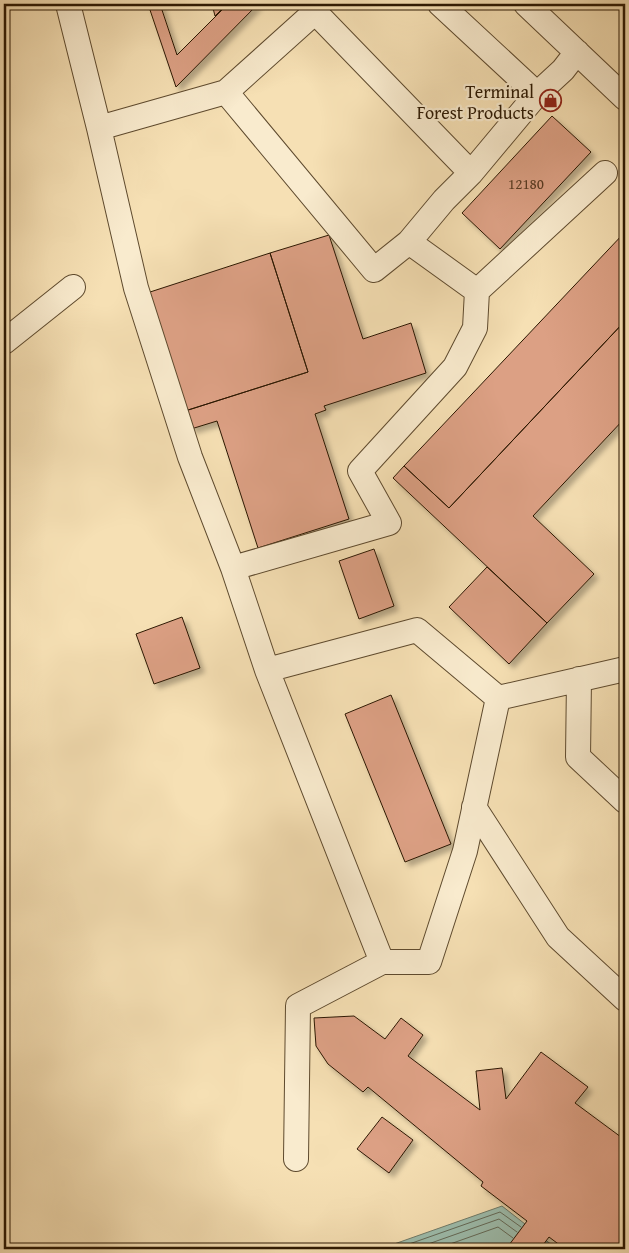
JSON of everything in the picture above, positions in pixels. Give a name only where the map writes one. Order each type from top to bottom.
[{"type":"street","points":[[68,4],[136,288],[190,457],[233,568],[267,670],[382,962]]},
{"type":"street","points":[[440,4],[537,94]]},
{"type":"street","points":[[526,4],[625,98]]},
{"type":"street","points":[[99,128],[226,92],[315,12],[471,173]]},
{"type":"street","points":[[226,92],[374,270],[409,242],[444,200],[471,173],[537,94],[563,70],[577,52]]},
{"type":"street","points":[[233,568],[389,523],[360,470],[456,367],[476,328],[478,291],[605,173]]},
{"type":"street","points":[[409,242],[478,291]]},
{"type":"street","points":[[4,342],[73,286]]},
{"type":"street","points":[[267,670],[417,630],[498,698]]},
{"type":"street","points":[[498,698],[625,669]]},
{"type":"street","points":[[579,679],[578,757],[625,801]]},
{"type":"street","points":[[296,1159],[298,1006],[382,962],[429,962],[464,851],[498,698]]},
{"type":"street","points":[[474,807],[558,937],[625,999]]},
{"type":"water","points":[[502,1206],[557,1249],[380,1249]]},
{"type":"building","points":[[148,4],[160,4],[177,55],[228,4],[258,4],[176,87]]},
{"type":"building","points":[[212,4],[226,4],[226,5],[215,16]]},
{"type":"building","points":[[552,116],[591,152],[500,249],[462,213]]},
{"type":"building","points":[[625,232],[625,321],[449,508],[404,466]]},
{"type":"building","points":[[329,235],[363,339],[411,323],[426,373],[324,406],[326,410],[315,414],[349,519],[258,548],[217,421],[191,429],[185,411],[308,372],[270,253]]},
{"type":"building","points":[[270,253],[308,372],[185,411],[147,293]]},
{"type":"building","points":[[625,321],[625,418],[533,516],[594,574],[547,623],[393,478],[404,466],[449,508]]},
{"type":"building","points":[[374,549],[394,606],[359,619],[339,561]]},
{"type":"building","points":[[487,567],[547,623],[509,664],[449,607]]},
{"type":"building","points":[[182,617],[200,668],[154,684],[136,634]]},
{"type":"building","points":[[391,695],[451,844],[405,862],[345,714]]},
{"type":"building","points":[[354,1016],[385,1039],[401,1018],[423,1035],[408,1056],[480,1110],[476,1071],[502,1068],[506,1099],[541,1052],[588,1087],[575,1103],[625,1140],[625,1244],[621,1249],[610,1249],[605,1245],[603,1249],[565,1249],[549,1237],[540,1249],[506,1249],[527,1221],[481,1186],[483,1182],[368,1087],[363,1092],[328,1064],[316,1046],[314,1018]]},
{"type":"building","points":[[382,1117],[413,1140],[389,1173],[357,1149]]},
{"type":"place","name":"Terminal Forest Products","points":[[550,101]]}]
